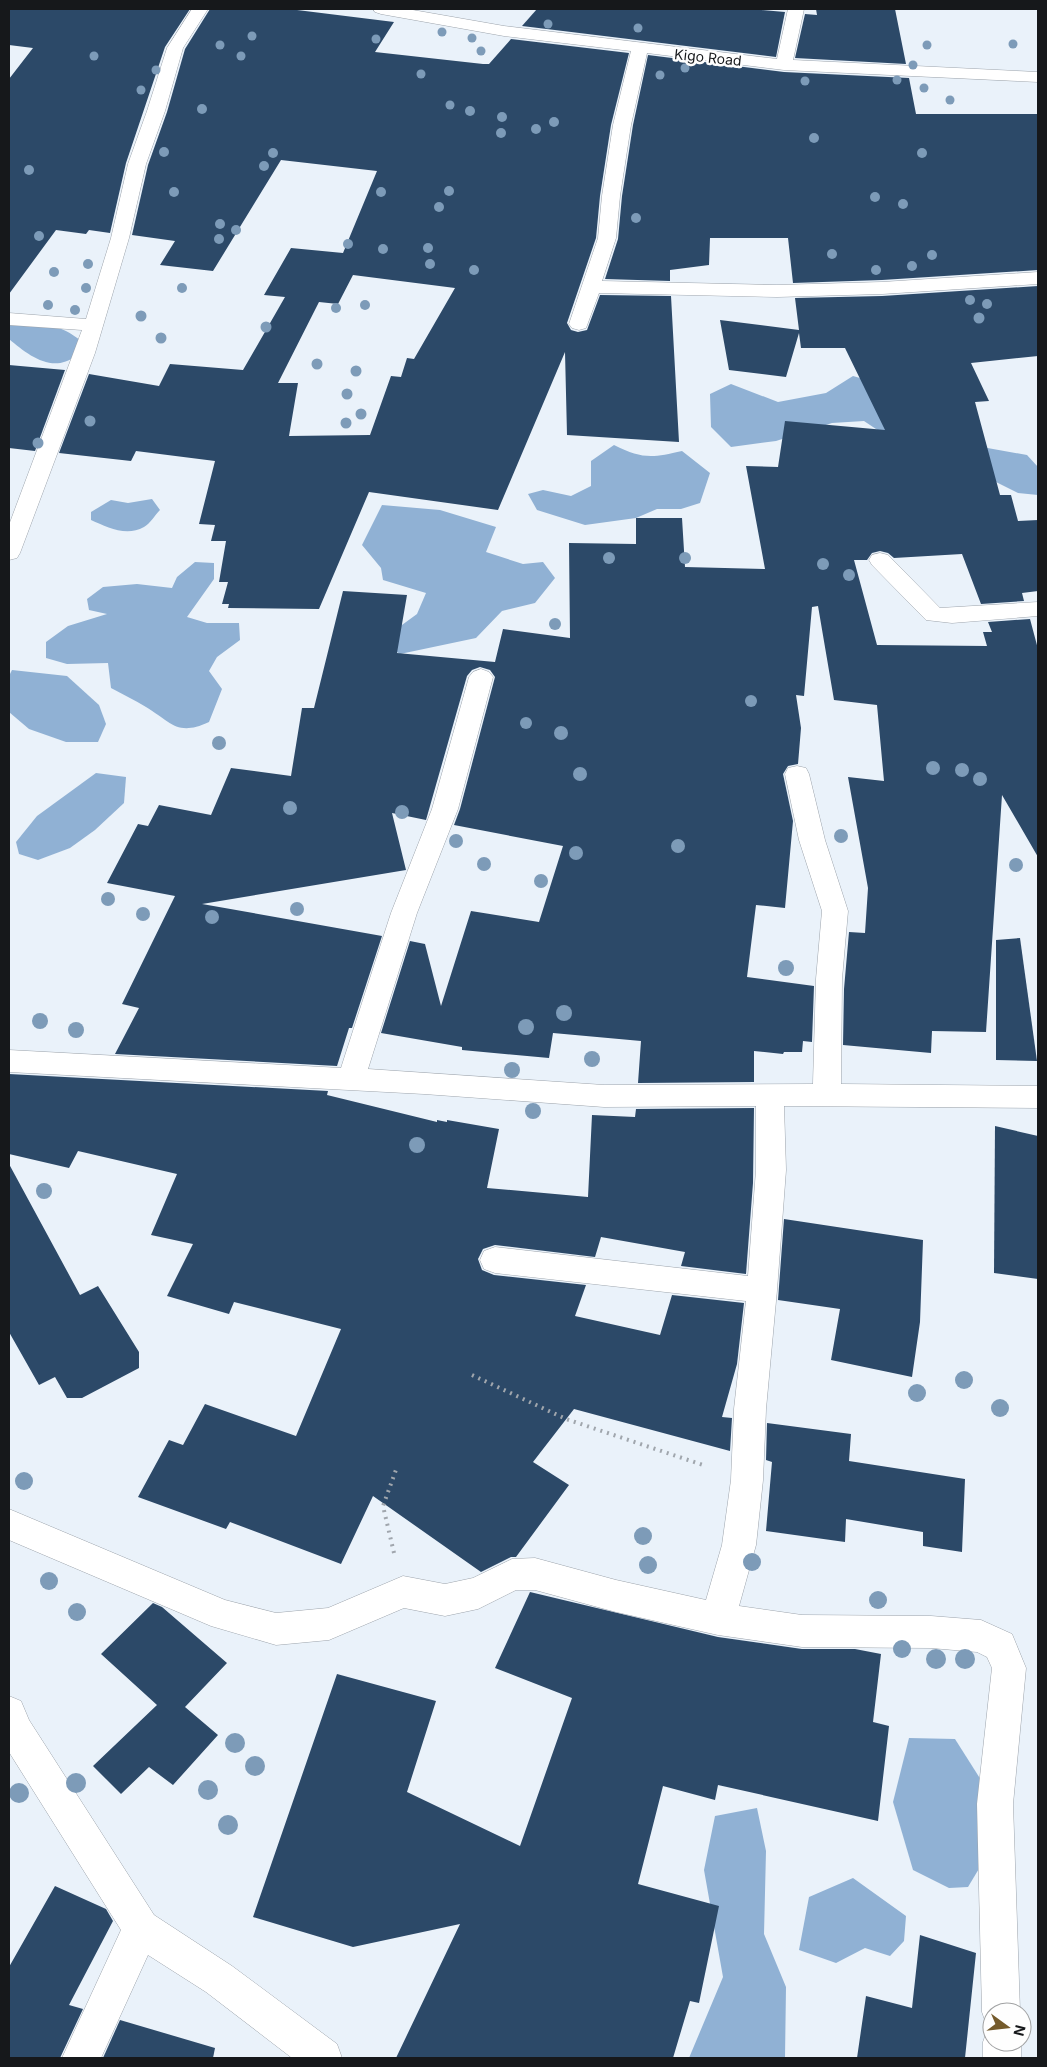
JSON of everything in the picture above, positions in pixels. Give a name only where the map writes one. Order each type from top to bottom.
[{"type":"street","points":[[9,553],[85,353],[120,238],[137,164],[176,48],[200,9]]},
{"type":"street","name":"Kigo Road","points":[[382,9],[504,31],[784,65],[1038,77]]},
{"type":"street","points":[[784,65],[796,9]]},
{"type":"street","points":[[579,324],[607,238],[611,196],[622,125],[640,49]]},
{"type":"street","points":[[592,287],[777,291],[882,288],[1038,278]]},
{"type":"street","points":[[9,319],[94,325]]},
{"type":"street","points":[[880,560],[934,615],[952,616],[1038,608]]},
{"type":"street","points":[[351,1079],[404,913],[445,809],[481,677]]},
{"type":"street","points":[[797,774],[812,840],[835,911],[829,979],[827,1096]]},
{"type":"street","points":[[9,1061],[351,1079],[604,1096],[1038,1097]]},
{"type":"street","points":[[718,1619],[739,1545],[747,1480],[750,1409],[762,1290],[770,1170],[770,1095]]},
{"type":"street","points":[[495,1260],[762,1290]]},
{"type":"street","points":[[9,1524],[223,1615],[276,1630],[329,1624],[403,1592],[445,1600],[478,1594],[512,1575],[535,1574],[616,1596],[718,1619],[802,1631],[931,1632],[981,1636],[1000,1646],[1009,1668],[995,1804],[1001,2002]]},
{"type":"street","points":[[9,1713],[16,1731],[141,1928],[219,1979],[323,2058]]},
{"type":"street","points":[[82,2058],[141,1928]]},
{"type":"path","points":[[472,1375],[566,1419],[747,1480]]},
{"type":"path","points":[[397,1467],[383,1506],[403,1592]]},
{"type":"shaded area","points":[[12,324],[48,325],[72,334],[80,340],[76,356],[67,361],[49,363],[32,356],[9,339],[9,326]]},
{"type":"shaded area","points":[[853,376],[884,385],[888,403],[885,435],[864,421],[832,423],[776,441],[731,447],[711,427],[710,394],[731,384],[778,402],[826,393]]},
{"type":"shaded area","points":[[614,445],[632,453],[647,456],[682,451],[710,473],[700,503],[681,509],[657,509],[636,518],[585,525],[537,510],[528,494],[543,490],[571,496],[591,486],[591,461]]},
{"type":"shaded area","points":[[982,447],[1027,455],[1038,467],[1038,495],[1018,493],[990,479]]},
{"type":"shaded area","points":[[152,499],[160,510],[148,524],[137,530],[117,530],[91,520],[91,512],[111,500],[128,503]]},
{"type":"shaded area","points":[[382,505],[440,510],[496,527],[486,552],[523,564],[543,562],[555,578],[535,603],[502,611],[476,638],[400,654],[380,641],[417,614],[426,593],[383,580],[381,568],[362,545]]},
{"type":"shaded area","points":[[195,562],[214,563],[214,579],[187,617],[207,623],[239,623],[240,640],[217,657],[209,671],[222,689],[209,722],[189,728],[182,728],[168,722],[142,704],[111,688],[108,663],[67,664],[46,658],[46,642],[68,626],[107,614],[89,610],[87,599],[103,587],[137,584],[172,588],[177,577]]},
{"type":"shaded area","points":[[12,670],[67,676],[99,705],[106,724],[98,742],[66,742],[29,729],[9,712],[9,676]]},
{"type":"shaded area","points":[[96,773],[126,777],[124,803],[95,830],[70,848],[38,860],[19,854],[16,842],[37,816]]},
{"type":"shaded area","points":[[909,1738],[955,1739],[981,1780],[980,1867],[968,1887],[949,1888],[913,1870],[893,1802]]},
{"type":"shaded area","points":[[757,1808],[766,1851],[764,1934],[786,1987],[785,2058],[689,2058],[723,1977],[704,1870],[715,1816]]},
{"type":"shaded area","points":[[853,1878],[906,1916],[904,1941],[890,1956],[865,1948],[836,1963],[799,1950],[809,1897]]},
{"type":"building","points":[[9,9],[190,9],[165,47],[126,163],[110,233],[89,230],[86,234],[56,230],[9,294],[9,79],[33,48],[9,45]]},
{"type":"building","points":[[210,9],[289,9],[394,22],[375,52],[489,64],[511,39],[629,53],[611,125],[600,196],[596,238],[567,323],[571,330],[578,332],[587,330],[600,295],[671,296],[679,442],[567,435],[565,352],[498,510],[369,492],[319,609],[228,608],[229,604],[222,604],[228,582],[219,582],[226,541],[211,541],[215,525],[199,524],[215,461],[136,451],[131,461],[59,453],[89,374],[159,386],[170,364],[243,370],[285,297],[264,295],[291,248],[343,253],[377,171],[281,160],[213,271],[160,265],[175,241],[132,235],[148,165],[167,112],[185,49]],"holes":[[[353,275],[455,288],[414,359],[407,358],[401,377],[391,376],[370,435],[289,436],[298,383],[278,383],[319,302],[338,304]]]},
{"type":"building","points":[[537,9],[751,9],[785,12],[776,57],[522,26]]},
{"type":"building","points":[[816,9],[895,9],[906,64],[795,58],[805,14],[817,15]]},
{"type":"building","points":[[648,55],[784,72],[909,78],[916,114],[1038,114],[1038,270],[882,280],[793,283],[788,238],[710,238],[709,265],[670,270],[670,281],[605,279],[618,239],[622,196],[633,125]]},
{"type":"building","points":[[1038,286],[1038,356],[971,363],[989,401],[975,402],[1000,495],[1011,495],[1018,521],[1038,520],[1038,591],[1022,593],[1024,601],[981,604],[962,554],[894,558],[888,553],[880,551],[872,553],[867,560],[854,560],[877,645],[987,646],[983,632],[992,632],[988,622],[1030,619],[1038,649],[1038,857],[1002,795],[986,1032],[932,1031],[931,1053],[843,1045],[844,989],[849,932],[865,933],[868,888],[848,777],[884,781],[877,705],[834,700],[818,606],[812,607],[804,696],[796,695],[801,728],[798,764],[788,766],[783,774],[793,821],[785,908],[756,905],[747,977],[814,986],[812,1042],[803,1041],[802,1052],[784,1052],[783,1054],[754,1051],[754,1082],[638,1083],[641,1041],[553,1033],[549,1058],[462,1050],[462,1047],[381,1033],[410,941],[425,944],[441,1006],[471,911],[539,922],[563,846],[454,825],[460,809],[495,677],[490,670],[480,667],[472,670],[467,676],[426,820],[392,813],[406,870],[202,904],[382,936],[352,1028],[349,1028],[337,1066],[115,1054],[139,1008],[122,1004],[175,896],[107,883],[138,824],[148,826],[159,805],[211,815],[231,768],[291,776],[302,708],[314,708],[343,591],[407,595],[397,653],[495,662],[503,629],[570,638],[569,543],[636,544],[636,518],[682,518],[685,567],[765,569],[746,466],[778,467],[785,421],[885,430],[845,348],[801,348],[799,333],[786,377],[729,370],[720,320],[799,330],[795,298],[882,296]]},
{"type":"building","points":[[9,365],[65,370],[35,451],[9,448]]},
{"type":"building","points":[[1020,938],[1037,1061],[996,1060],[996,940]]},
{"type":"building","points":[[9,1074],[328,1091],[327,1095],[437,1122],[437,1120],[447,1122],[447,1120],[499,1129],[487,1188],[588,1197],[592,1115],[635,1117],[636,1109],[754,1108],[753,1183],[746,1274],[681,1266],[685,1252],[601,1237],[595,1257],[495,1245],[483,1249],[478,1259],[482,1270],[494,1275],[586,1285],[575,1316],[660,1335],[672,1295],[744,1303],[737,1364],[722,1417],[732,1418],[730,1451],[574,1409],[533,1462],[569,1485],[516,1557],[511,1557],[481,1572],[373,1496],[341,1564],[230,1522],[226,1529],[138,1497],[169,1440],[183,1445],[205,1404],[296,1436],[341,1329],[234,1302],[229,1314],[167,1296],[193,1244],[151,1235],[177,1174],[78,1151],[69,1168],[9,1154]]},
{"type":"building","points":[[995,1126],[1038,1136],[1038,1279],[994,1273]]},
{"type":"building","points":[[9,1164],[80,1295],[98,1286],[139,1352],[139,1368],[82,1398],[67,1398],[55,1377],[39,1385],[9,1332]]},
{"type":"building","points":[[784,1219],[923,1240],[920,1322],[912,1377],[831,1360],[840,1309],[778,1300]]},
{"type":"building","points":[[767,1423],[851,1434],[849,1461],[965,1479],[962,1552],[923,1546],[923,1532],[846,1519],[845,1542],[766,1531],[772,1462],[766,1460]]},
{"type":"building","points":[[530,1592],[718,1637],[802,1649],[855,1649],[881,1654],[873,1722],[889,1726],[878,1821],[718,1785],[715,1800],[663,1786],[638,1884],[719,1906],[699,2003],[690,2001],[673,2058],[396,2058],[460,1924],[353,1947],[253,1917],[337,1674],[436,1701],[407,1792],[520,1846],[572,1698],[495,1668]]},
{"type":"building","points":[[153,1603],[162,1607],[227,1663],[185,1707],[218,1735],[173,1785],[149,1767],[121,1794],[93,1766],[157,1705],[101,1654]]},
{"type":"building","points":[[55,1886],[106,1909],[113,1921],[69,2005],[83,2009],[60,2058],[9,2058],[9,1967]]},
{"type":"building","points":[[920,1935],[976,1953],[965,2058],[857,2058],[866,1996],[912,2008]]},
{"type":"building","points":[[120,2020],[215,2048],[213,2058],[103,2058]]}]
